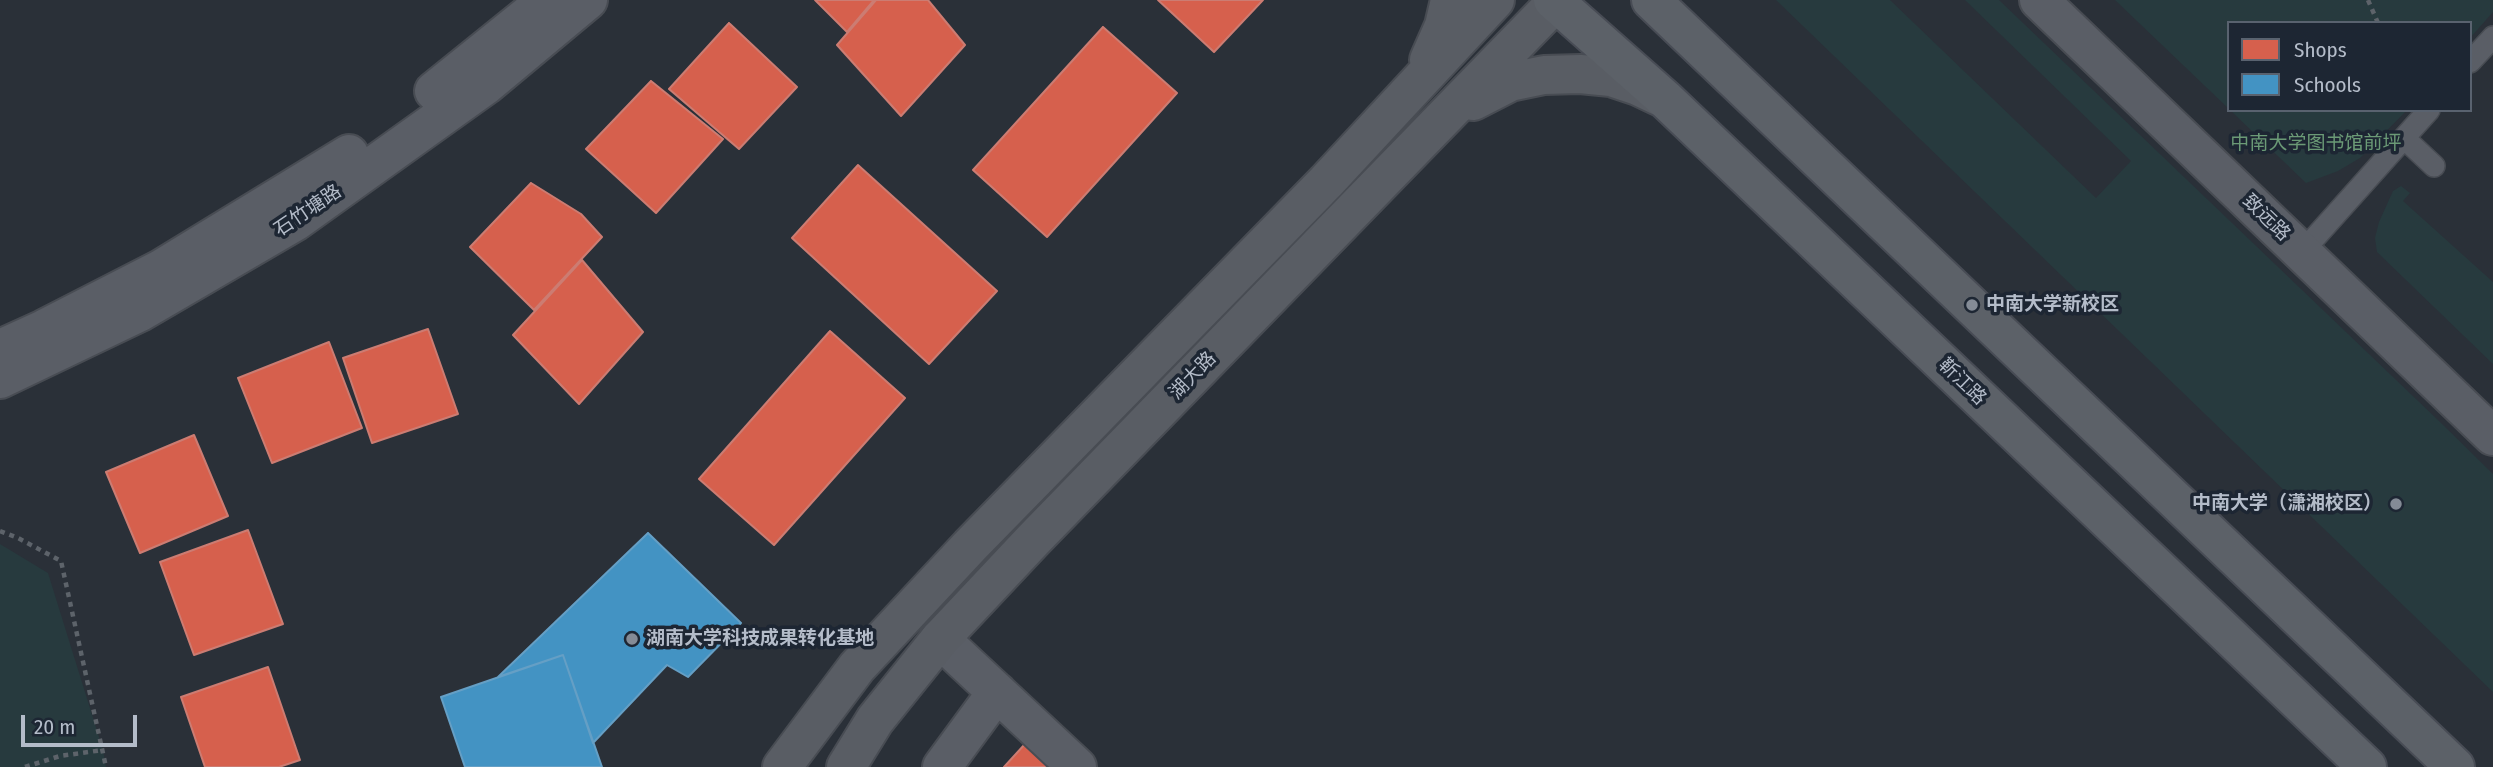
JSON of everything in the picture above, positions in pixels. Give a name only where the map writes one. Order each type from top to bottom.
[{"type":"main road","points":[[1410,90],[1433,54],[1450,0]]},
{"type":"main road","points":[[782,767],[858,667],[970,546],[1316,191],[1495,0]]},
{"type":"main road","points":[[1651,0],[2455,767]]},
{"type":"main road","name":"靳江路","points":[[1556,1],[1666,100],[2367,767]]},
{"type":"main road","name":"湖大路","points":[[846,767],[875,720],[940,639],[1556,1]]},
{"type":"main road","points":[[1442,121],[1510,82],[1544,75],[1611,77],[1638,86],[1666,100]]},
{"type":"street","name":"石竹塘路","points":[[0,349],[44,330],[161,269],[366,144],[547,0]]},
{"type":"street","name":"石竹塘路","points":[[0,379],[140,312],[296,220],[486,85],[588,0]]},
{"type":"street","name":"致远路","points":[[2039,0],[2308,245],[2493,436]]},
{"type":"street","points":[[2070,0],[2308,245],[2493,408]]},
{"type":"street","points":[[940,639],[1077,767]]},
{"type":"street","points":[[942,767],[997,692]]},
{"type":"lane","points":[[2308,245],[2427,112]]},
{"type":"lane","points":[[2404,138],[2434,166]]},
{"type":"path","points":[[2368,0],[2377,21]]},
{"type":"path","points":[[0,531],[61,561],[106,767]]},
{"type":"path","points":[[25,767],[60,756],[103,750]]},
{"type":"green space","points":[[1776,0],[1890,0],[2096,198],[2131,161],[1965,0],[1999,0],[2440,422],[2493,474],[2493,692]]},
{"type":"green space","name":"中南大学图书馆前坪","points":[[2115,0],[2493,0],[2493,12],[2472,36],[2472,21],[2227,21],[2227,107]]},
{"type":"green space","name":"中南大学图书馆前坪","points":[[2232,112],[2405,112],[2360,158],[2338,171],[2306,183]]},
{"type":"green space","points":[[2401,186],[2410,193],[2403,201],[2493,282],[2493,364],[2377,252],[2375,238],[2379,222],[2393,191]]},
{"type":"green space","points":[[0,544],[48,573],[106,767],[0,767]]},
{"type":"building: Shops","points":[[815,0],[874,0],[847,32]]},
{"type":"building: Shops","points":[[876,0],[928,0],[965,45],[901,116],[837,45]]},
{"type":"building: Shops","points":[[1158,0],[1263,0],[1214,52]]},
{"type":"building: Shops","points":[[729,23],[797,87],[739,149],[669,89]]},
{"type":"building: Shops","points":[[1103,27],[1177,93],[1047,237],[973,170]]},
{"type":"building: Shops","points":[[651,81],[723,139],[656,213],[586,149]]},
{"type":"building: Shops","points":[[858,165],[997,291],[929,364],[792,238]]},
{"type":"building: Shops","points":[[531,183],[581,214],[602,237],[534,310],[470,247]]},
{"type":"building: Shops","points":[[582,260],[643,332],[579,404],[513,335]]},
{"type":"building: Shops","points":[[428,329],[458,414],[372,443],[343,358]]},
{"type":"building: Shops","points":[[830,331],[905,398],[774,545],[699,479]]},
{"type":"building: Shops","points":[[329,342],[362,428],[272,463],[238,378]]},
{"type":"building: Shops","points":[[194,435],[228,516],[140,553],[106,472]]},
{"type":"building: Shops","points":[[248,530],[283,624],[194,655],[160,562]]},
{"type":"building: Shops","points":[[268,667],[300,760],[279,767],[205,767],[181,697]]},
{"type":"building: Shops","points":[[1025,744],[1049,767],[1004,767]]},
{"type":"building: Schools","name":"湖南大学科技成果转化基地","points":[[648,533],[741,623],[688,677],[667,665],[593,743],[563,655],[498,677]]},
{"type":"building: Schools","points":[[563,655],[602,767],[465,767],[441,697]]},
{"type":"place","name":"中南大学新校区","points":[[1972,305]]},
{"type":"place","name":"中南大学（潇湘校区）","points":[[2396,504]]},
{"type":"place","name":"湖南大学科技成果转化基地","points":[[632,639]]}]
